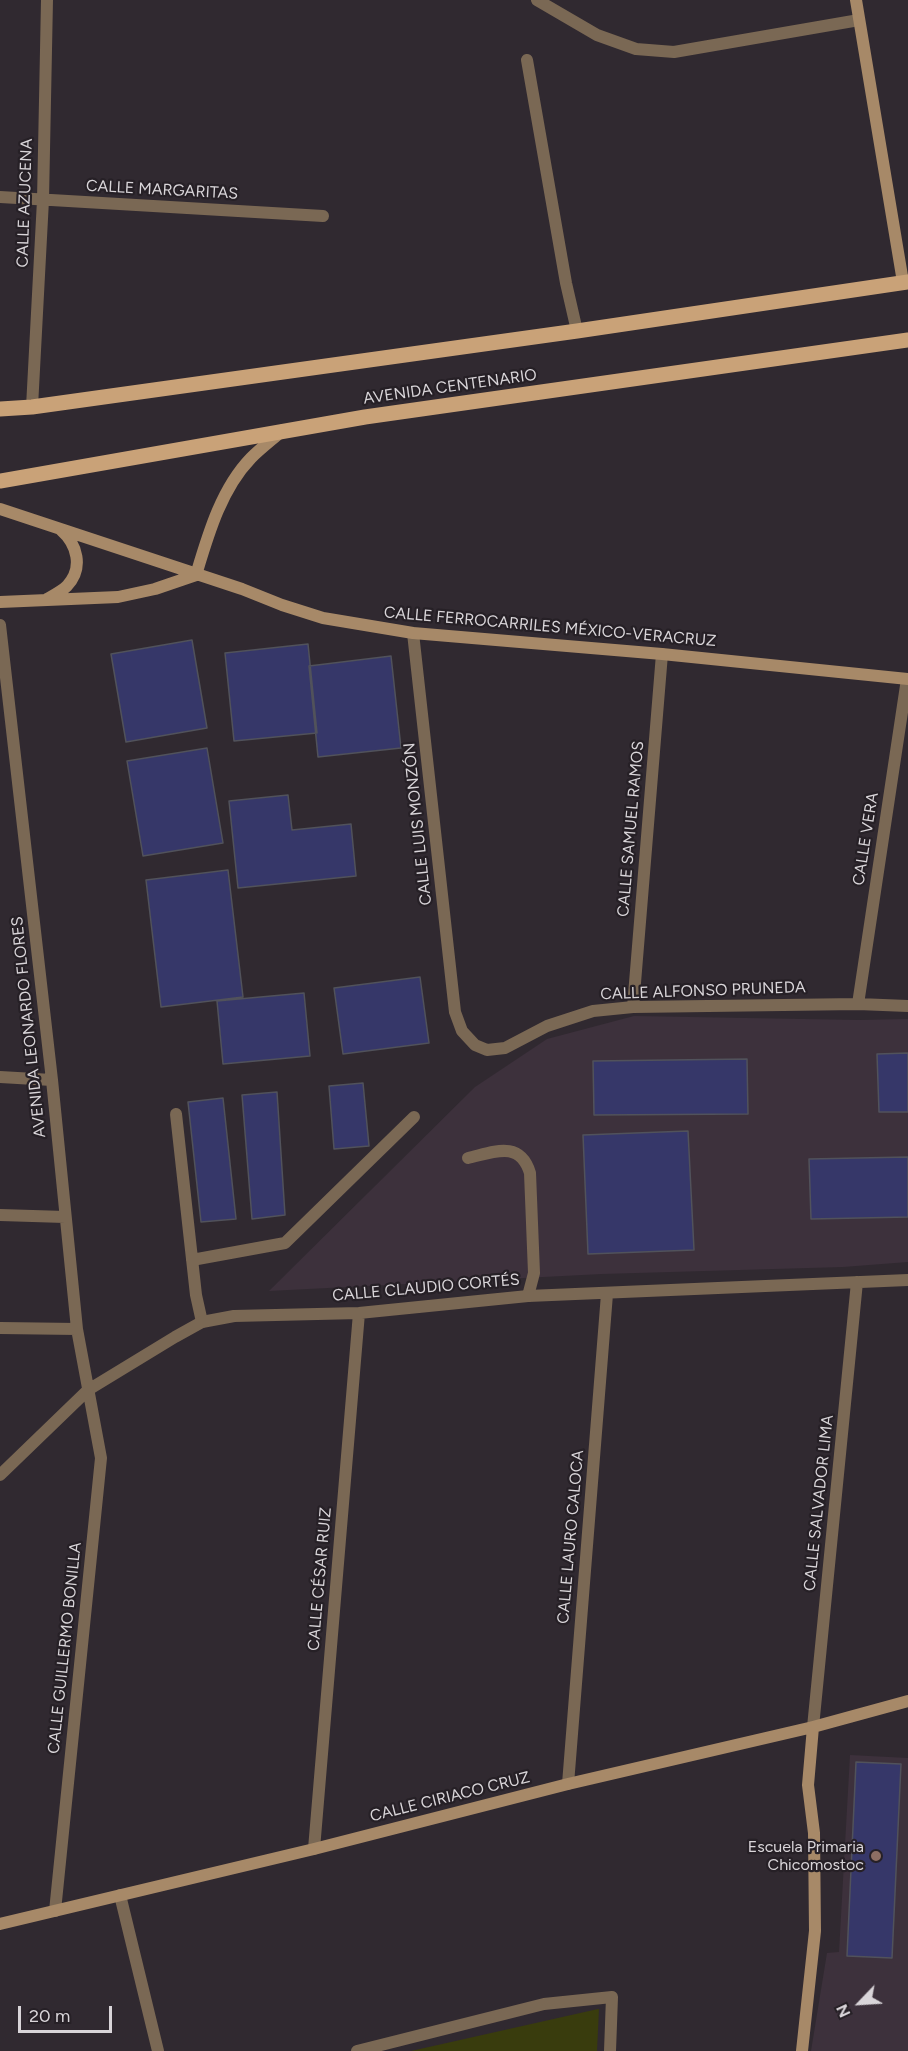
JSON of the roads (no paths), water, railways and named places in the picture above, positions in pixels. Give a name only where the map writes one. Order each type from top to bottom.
[{"type":"main road","points":[[0,409],[32,407],[577,331],[906,282]]},
{"type":"main road","name":"AVENIDA CENTENARIO","points":[[0,481],[284,430],[908,340]]},
{"type":"street","name":"CALLE AZUCENA","points":[[32,407],[43,200],[47,0]]},
{"type":"street","points":[[537,0],[597,35],[636,49],[674,52],[859,20]]},
{"type":"street","points":[[856,0],[906,282]]},
{"type":"street","points":[[527,60],[566,283],[577,331]]},
{"type":"street","name":"CALLE MARGARITAS","points":[[0,197],[323,216]]},
{"type":"street","points":[[0,602],[118,597],[155,590],[196,575],[219,510],[233,484],[250,459],[284,430]]},
{"type":"street","name":"CALLE FERROCARRILES MÉXICO-VERACRUZ","points":[[0,509],[323,618],[413,633],[662,654],[907,679]]},
{"type":"street","points":[[45,600],[67,587],[77,567],[77,556],[69,537],[52,526]]},
{"type":"street","name":"AVENIDA LEONARDO FLORES","points":[[0,625],[52,1080],[65,1217],[78,1329],[88,1390]]},
{"type":"street","name":"CALLE LUIS MONZÓN","points":[[413,633],[455,1012]]},
{"type":"street","name":"CALLE SAMUEL RAMOS","points":[[633,1007],[662,654]]},
{"type":"street","name":"CALLE VERA","points":[[858,1004],[907,679]]},
{"type":"street","name":"CALLE ALFONSO PRUNEDA","points":[[455,1012],[462,1031],[475,1045],[487,1050],[505,1048],[547,1026],[593,1011],[633,1007],[858,1004],[908,1006]]},
{"type":"street","points":[[0,1077],[52,1080]]},
{"type":"street","points":[[176,1114],[196,1295],[202,1322]]},
{"type":"street","points":[[192,1260],[285,1243],[414,1117]]},
{"type":"street","points":[[468,1158],[511,1151],[521,1156],[526,1163],[530,1173],[534,1273],[528,1296]]},
{"type":"street","points":[[0,1215],[65,1217]]},
{"type":"street","name":"CALLE CLAUDIO CORTÉS","points":[[0,1475],[88,1390],[175,1336],[202,1322],[234,1316],[359,1312],[528,1296],[908,1280]]},
{"type":"street","name":"CALLE SALVADOR LIMA","points":[[813,1727],[857,1282]]},
{"type":"street","name":"CALLE LAURO CALOCA","points":[[568,1784],[607,1294]]},
{"type":"street","name":"CALLE CÉSAR RUIZ","points":[[314,1849],[359,1312]]},
{"type":"street","points":[[0,1328],[78,1329]]},
{"type":"street","name":"CALLE GUILLERMO BONILLA","points":[[56,1911],[101,1458],[88,1390]]},
{"type":"street","points":[[0,1462],[13,1462]]},
{"type":"street","name":"CALLE CIRIACO CRUZ","points":[[0,1924],[314,1849],[568,1784],[813,1727],[908,1701]]},
{"type":"street","points":[[802,2051],[815,1931],[814,1833],[808,1785],[813,1727]]},
{"type":"street","points":[[120,1895],[158,2051]]},
{"type":"street","points":[[357,2051],[544,2004],[612,1997],[610,2051]]},
{"type":"place","name":"Escuela Primaria Chicomostoc","points":[[876,1856]]}]
